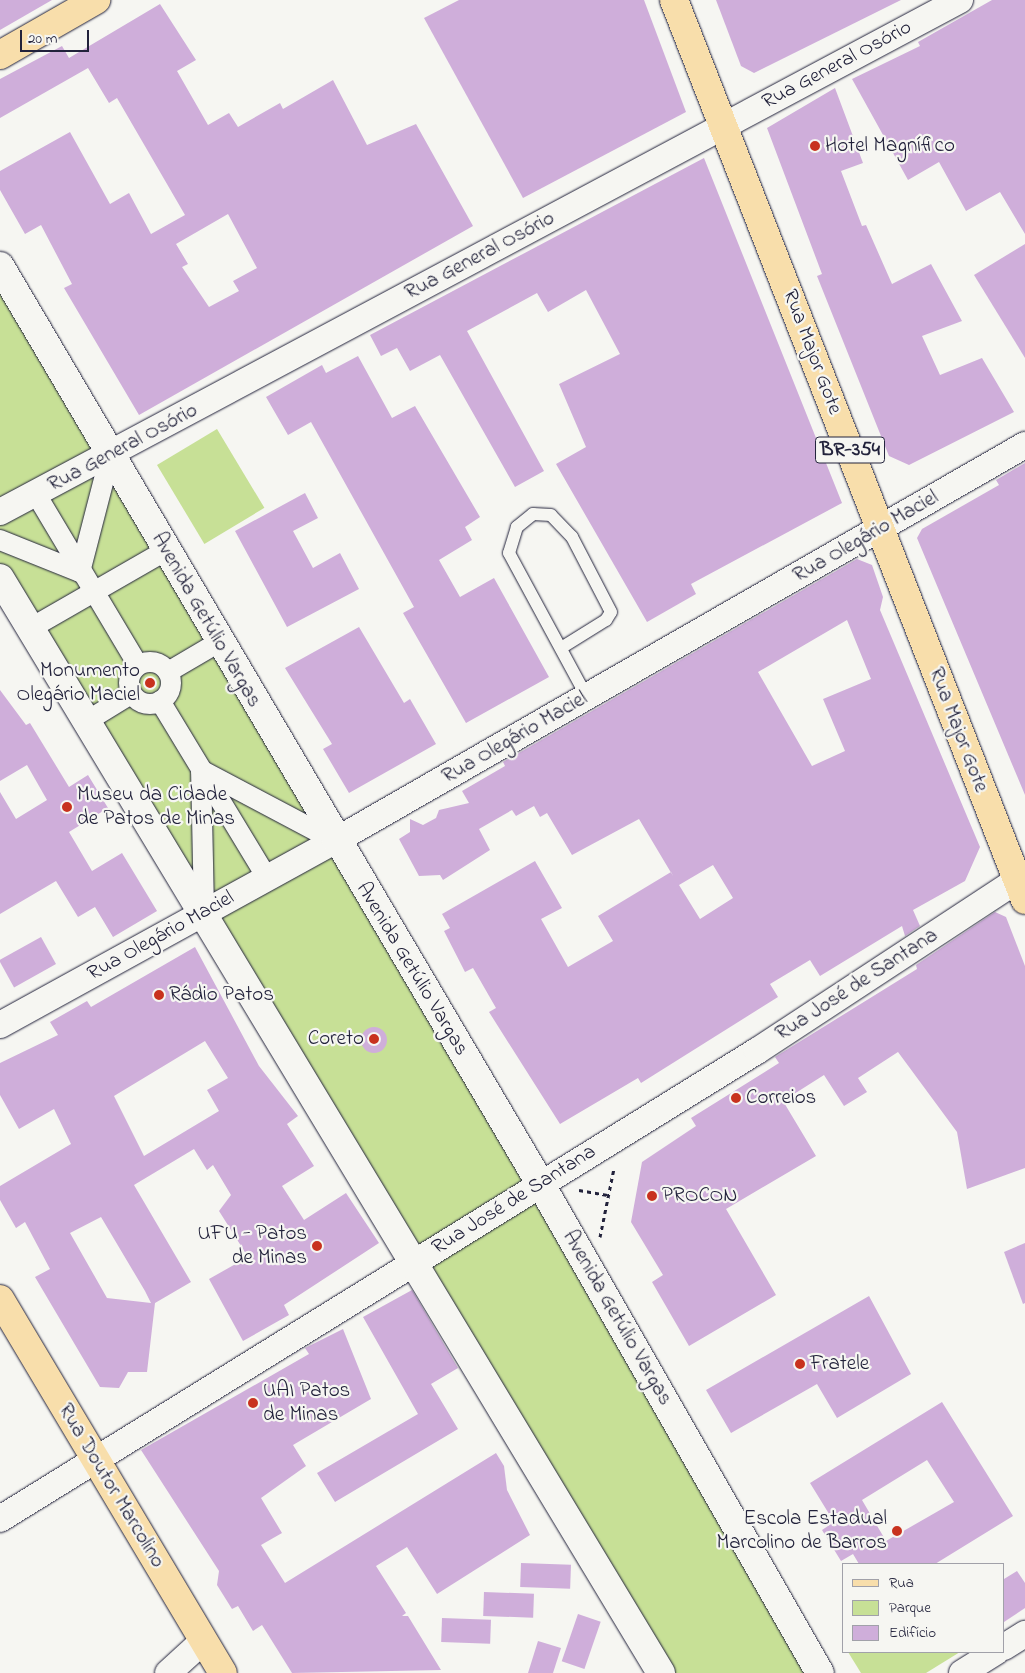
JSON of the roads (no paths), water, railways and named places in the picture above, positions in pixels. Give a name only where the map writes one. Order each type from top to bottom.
[{"type":"main road","points":[[0,55],[96,0]]},
{"type":"main road","name":"Rua Major Gote","points":[[674,0],[880,529],[1022,885]]},
{"type":"main road","name":"Rua Doutor Marcolino","points":[[0,1298],[203,1641],[224,1673]]},
{"type":"street","name":"Rua General Osório","points":[[0,512],[110,456],[960,0]]},
{"type":"street","name":"Avenida Getúlio Vargas","points":[[0,266],[335,841],[540,1183],[820,1673]]},
{"type":"street","name":"Rua Olegário Maciel","points":[[0,1025],[204,911],[335,841],[1025,445]]},
{"type":"street","points":[[80,572],[110,456]]},
{"type":"street","points":[[36,494],[80,572],[138,665]]},
{"type":"street","points":[[0,540],[80,572]]},
{"type":"street","points":[[31,628],[166,551]]},
{"type":"street","points":[[0,578],[416,1262],[661,1673]]},
{"type":"street","points":[[168,672],[219,642]]},
{"type":"street","points":[[151,661],[168,672],[169,691],[160,701],[146,704],[131,694],[129,676],[138,665],[151,661]]},
{"type":"street","points":[[87,721],[131,694]]},
{"type":"street","points":[[160,701],[267,878]]},
{"type":"street","points":[[201,770],[204,911]]},
{"type":"street","points":[[201,770],[335,841]]},
{"type":"street","name":"Rua José de Santana","points":[[0,1519],[97,1462],[540,1183],[757,1051],[1022,885]]},
{"type":"street","points":[[1005,1646],[1025,1634]]},
{"type":"street","points":[[168,1673],[203,1641]]},
{"type":"street","points":[[962,1673],[994,1653]]},
{"type":"lane","points":[[561,648],[606,620],[611,612],[572,537],[551,515],[533,514],[517,526],[509,553],[587,697]]},
{"type":"place","name":"Hotel Magnífico","points":[[815,146]]},
{"type":"place","name":"Monumento Olegário Maciel","points":[[150,683]]},
{"type":"place","name":"Museu da Cidade de Patos de Minas","points":[[67,807]]},
{"type":"place","name":"Rádio Patos","points":[[159,995]]},
{"type":"place","name":"Coreto","points":[[374,1039]]},
{"type":"place","name":"Correios","points":[[736,1098]]},
{"type":"place","name":"PROCON","points":[[652,1196]]},
{"type":"place","name":"UFU - Patos de Minas","points":[[317,1246]]},
{"type":"place","name":"Fratele","points":[[800,1364]]},
{"type":"place","name":"UAI Patos de Minas","points":[[253,1403]]},
{"type":"place","name":"Escola Estadual Marcolino de Barros","points":[[897,1531]]}]
